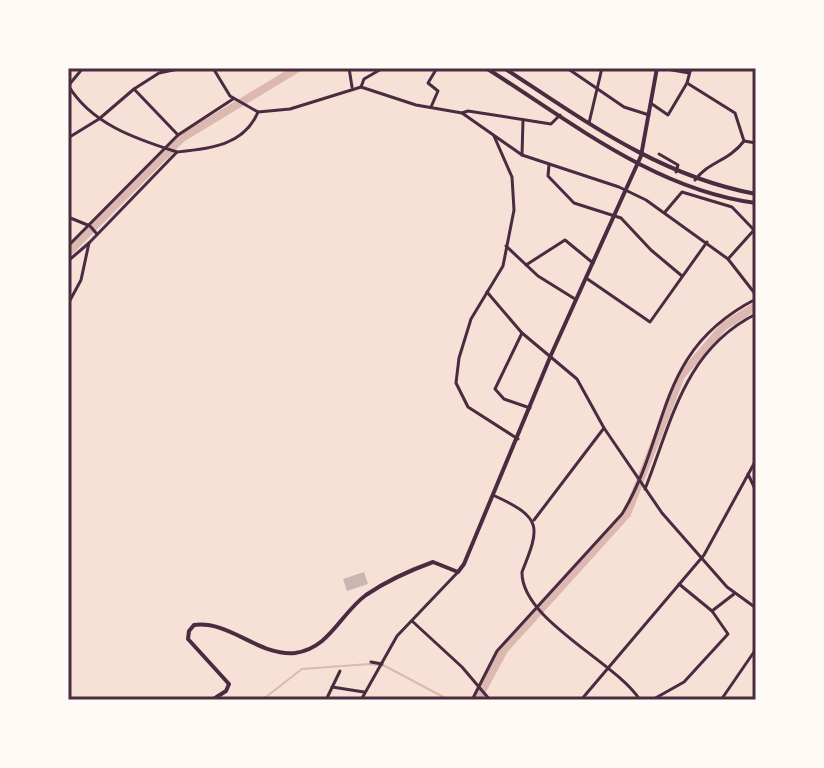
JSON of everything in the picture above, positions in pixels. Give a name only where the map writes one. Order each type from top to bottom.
[{"type":"main road","points":[[486,68],[638,164],[697,190],[756,203]]},
{"type":"main road","points":[[504,68],[641,156],[695,180],[756,194]]},
{"type":"main road","points":[[212,700],[229,684],[188,639],[194,625],[211,627],[275,651],[299,652],[315,647],[366,595],[393,581],[433,562],[458,572],[475,543],[551,355],[638,164],[659,68]]},
{"type":"street","points":[[83,68],[68,85],[85,108],[99,119],[176,152],[220,148],[254,120],[258,112]]},
{"type":"street","points":[[68,138],[99,119],[134,89],[159,73],[183,68]]},
{"type":"street","points":[[213,68],[234,100],[258,112],[290,109],[352,87],[361,87],[462,113],[522,155],[625,189],[665,212],[728,259],[756,297],[715,328],[675,377],[622,514],[497,651],[472,700]]},
{"type":"street","points":[[349,68],[352,87]]},
{"type":"street","points":[[361,87],[364,79],[383,68]]},
{"type":"street","points":[[431,107],[438,91],[428,83],[437,68]]},
{"type":"street","points":[[567,68],[624,107],[649,115]]},
{"type":"street","points":[[589,124],[602,68]]},
{"type":"street","points":[[651,104],[668,115],[687,83],[690,71],[659,68]]},
{"type":"street","points":[[687,83],[735,113],[744,141]]},
{"type":"street","points":[[134,89],[178,135]]},
{"type":"street","points":[[68,246],[178,135],[234,100]]},
{"type":"street","points":[[462,113],[468,111],[551,124],[560,115]]},
{"type":"street","points":[[522,155],[523,120]]},
{"type":"street","points":[[494,136],[507,159],[515,188],[503,266],[471,319],[461,348],[457,391],[468,407],[518,439]]},
{"type":"street","points":[[744,141],[756,143]]},
{"type":"street","points":[[695,180],[713,164],[733,156],[744,141]]},
{"type":"street","points":[[68,261],[176,152]]},
{"type":"street","points":[[659,154],[678,165],[676,172]]},
{"type":"street","points":[[549,165],[548,176],[569,200],[582,207],[613,214],[633,228],[651,250],[682,276]]},
{"type":"street","points":[[68,168],[68,174]]},
{"type":"street","points":[[665,212],[682,192],[732,207],[754,230],[728,259]]},
{"type":"street","points":[[68,217],[89,226],[96,233]]},
{"type":"street","points":[[526,265],[565,240],[593,263]]},
{"type":"street","points":[[586,278],[648,322],[707,242]]},
{"type":"street","points":[[68,304],[81,280],[89,243]]},
{"type":"street","points":[[506,246],[526,265],[577,299]]},
{"type":"street","points":[[751,287],[756,283]]},
{"type":"street","points":[[487,292],[522,333],[580,383],[604,428],[645,488],[701,559],[735,593],[756,608]]},
{"type":"street","points":[[645,488],[688,375],[726,333],[756,314]]},
{"type":"street","points":[[522,333],[495,389],[504,399],[530,408]]},
{"type":"street","points":[[604,428],[533,521],[535,543],[522,579],[543,613],[640,700]]},
{"type":"street","points":[[581,700],[605,668],[701,559],[756,460]]},
{"type":"street","points":[[748,474],[756,491]]},
{"type":"street","points":[[495,496],[533,521]]},
{"type":"street","points":[[361,700],[392,643],[458,572]]},
{"type":"street","points":[[652,700],[684,682],[728,634],[712,611],[679,584]]},
{"type":"street","points":[[712,611],[735,593]]},
{"type":"street","points":[[412,621],[490,700]]},
{"type":"street","points":[[721,700],[756,649]]},
{"type":"street","points":[[371,662],[382,664]]},
{"type":"street","points":[[326,700],[340,671]]},
{"type":"street","points":[[332,687],[365,692]]},
{"type":"building","points":[[364,572],[368,584],[347,591],[343,579]]},
{"type":"waterway","points":[[68,253],[182,138],[298,68]]},
{"type":"waterway","points":[[477,700],[504,650],[627,514],[681,376],[724,326],[756,306]]},
{"type":"waterway","points":[[262,700],[302,669],[369,664],[385,666],[449,700]]}]
